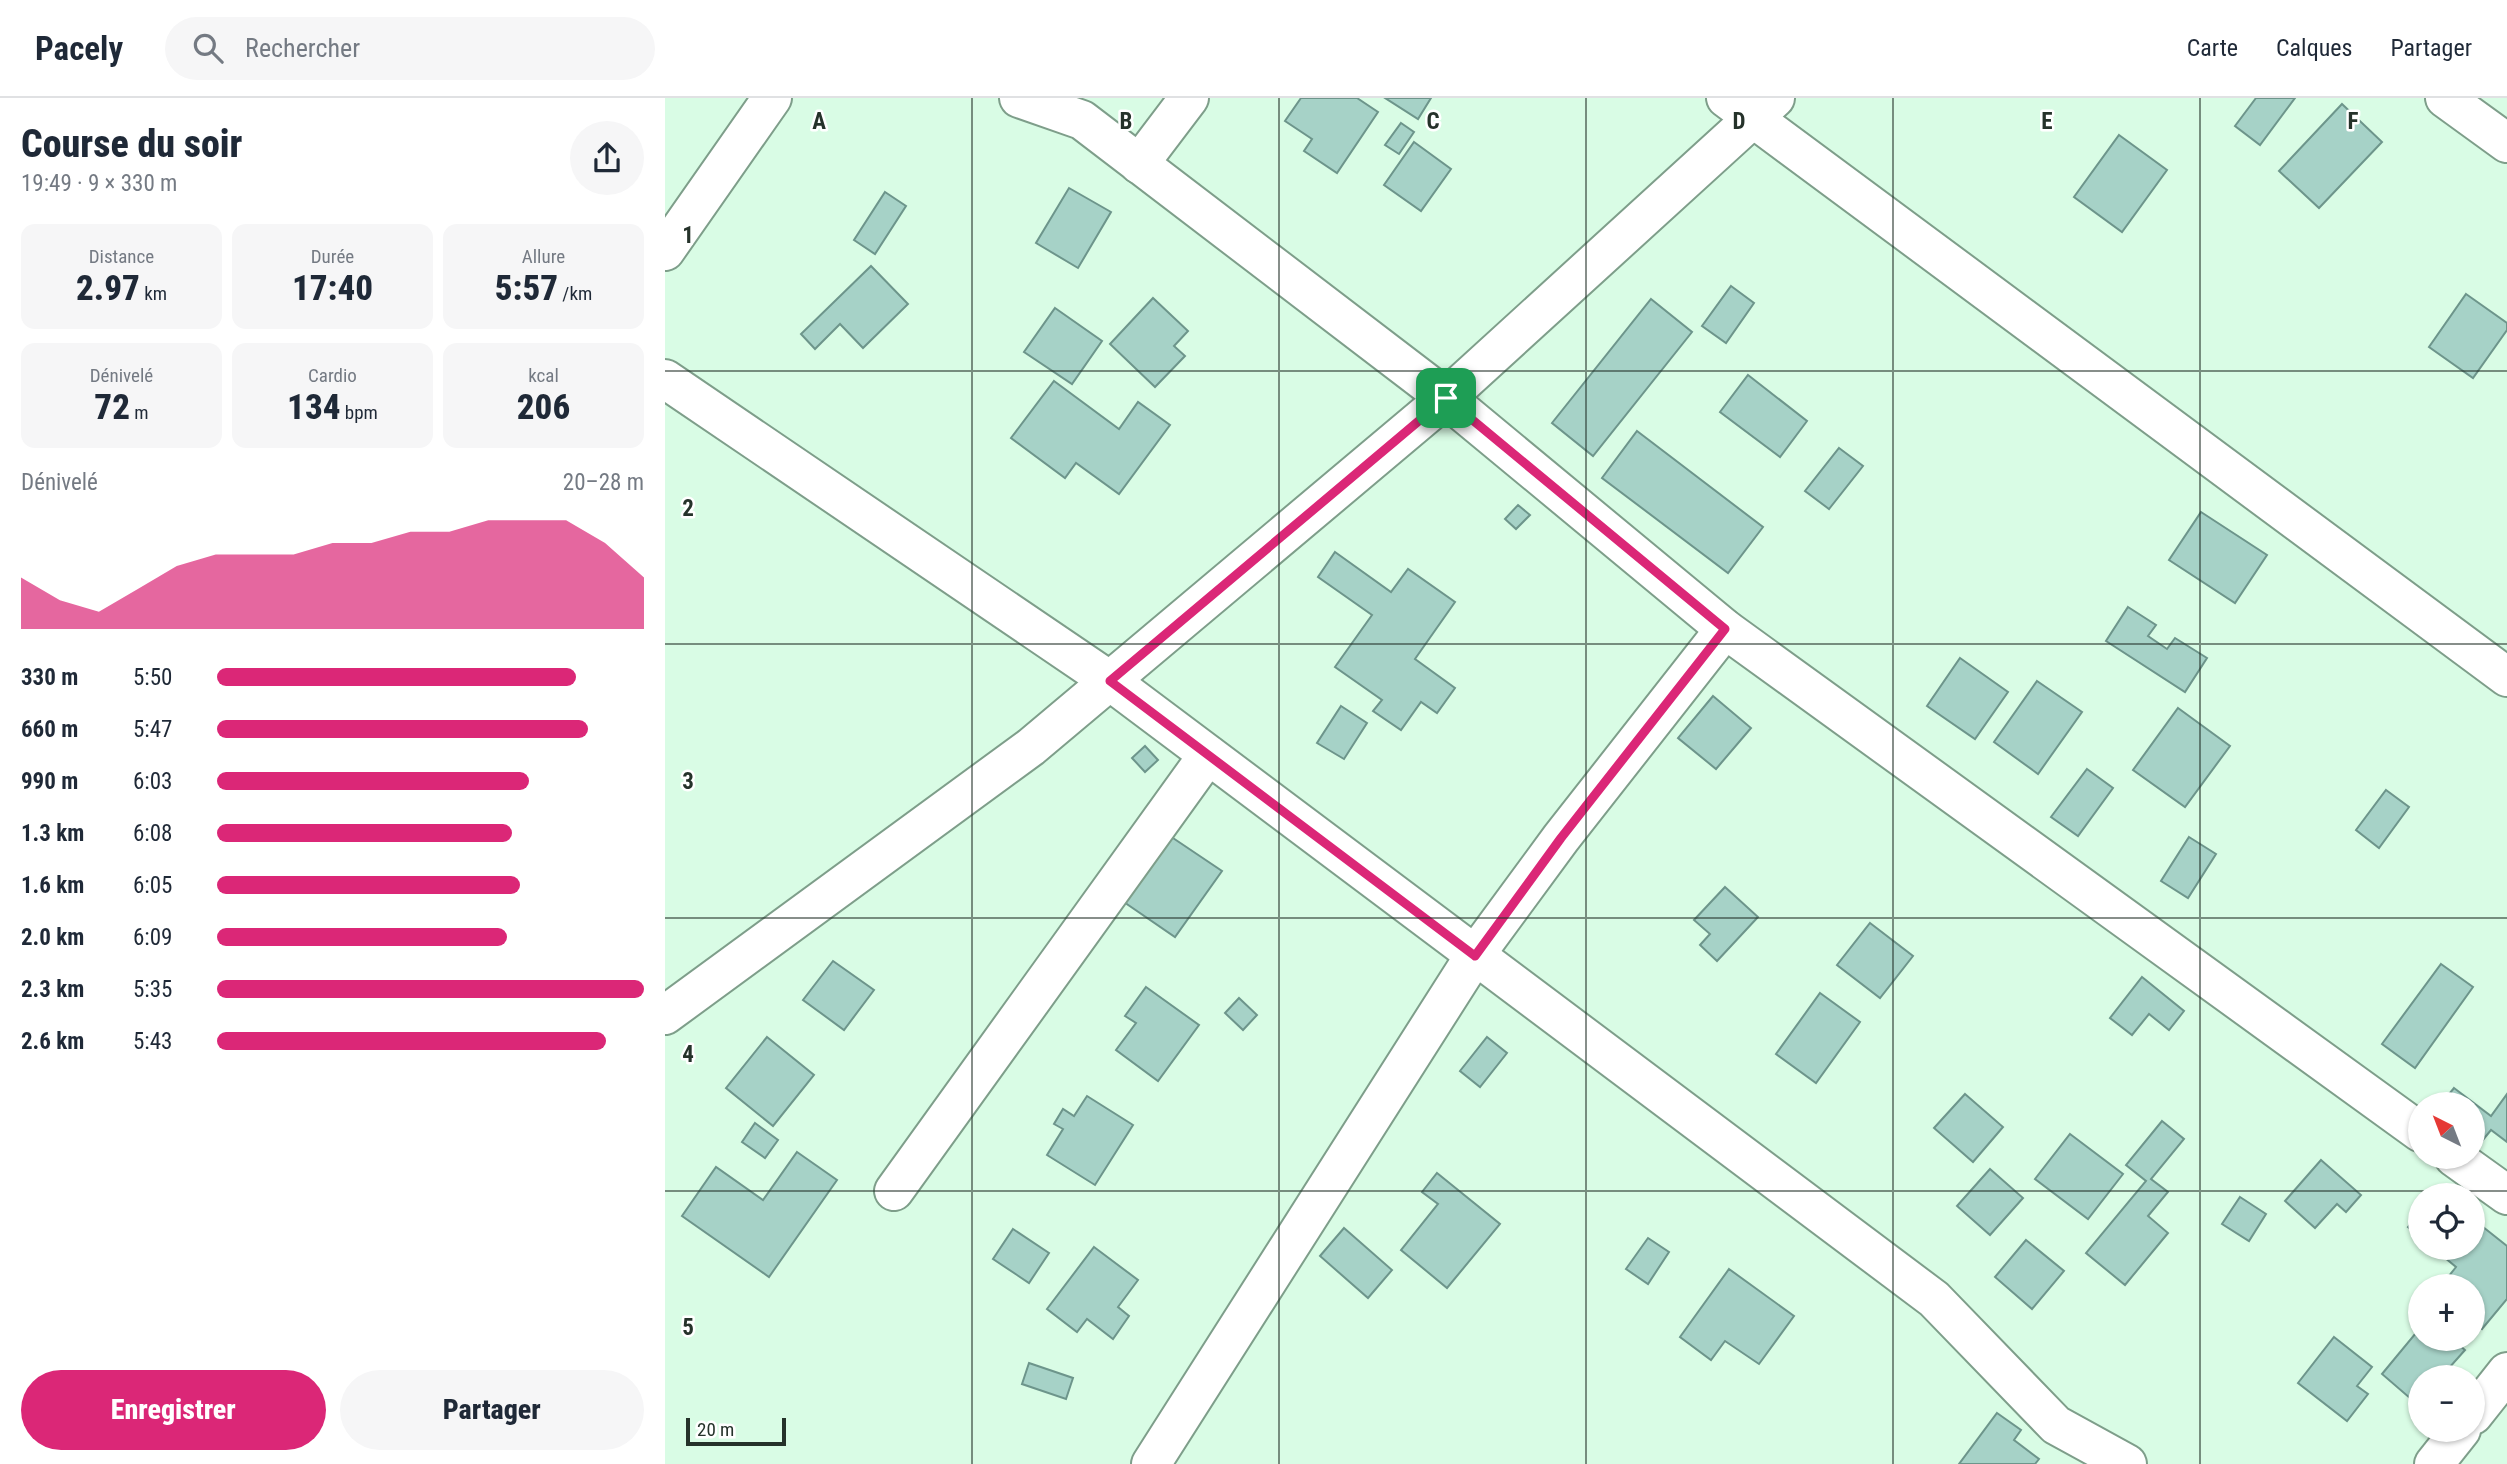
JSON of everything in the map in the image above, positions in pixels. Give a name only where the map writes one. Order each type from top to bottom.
[{"type":"street","points":[[665,251],[772,98]]},
{"type":"street","points":[[1019,98],[1082,120],[1446,398],[1725,629],[2408,1123]]},
{"type":"street","points":[[1139,164],[1189,98]]},
{"type":"street","points":[[2445,98],[2507,143]]},
{"type":"street","points":[[665,1014],[1031,747],[1110,681],[1446,398],[1751,105],[2507,677]]},
{"type":"street","points":[[665,379],[1110,681],[1934,1299],[2056,1425],[2127,1464]]},
{"type":"street","points":[[1151,1464],[1475,956],[1561,838],[1725,629]]},
{"type":"street","points":[[894,1191],[1208,755]]},
{"type":"street","points":[[2471,1169],[2507,1195]]},
{"type":"street","points":[[2485,1400],[2507,1372]]},
{"type":"street","points":[[2434,1464],[2451,1442]]},
{"type":"building","points":[[1301,98],[1357,98],[1378,112],[1337,173],[1304,151],[1312,139],[1285,121]]},
{"type":"building","points":[[1385,98],[1431,98],[1418,119]]},
{"type":"building","points":[[2256,98],[2295,98],[2260,145],[2235,126]]},
{"type":"building","points":[[2342,104],[2382,142],[2319,208],[2279,171]]},
{"type":"building","points":[[1401,123],[1414,132],[1399,154],[1385,145]]},
{"type":"building","points":[[2119,135],[2167,170],[2122,232],[2074,197]]},
{"type":"building","points":[[1414,142],[1451,169],[1421,211],[1384,185]]},
{"type":"building","points":[[1069,188],[1111,212],[1078,268],[1036,243]]},
{"type":"building","points":[[885,192],[906,206],[875,254],[854,240]]},
{"type":"building","points":[[871,266],[908,304],[863,348],[840,324],[815,349],[801,334]]},
{"type":"building","points":[[1731,286],[1754,303],[1726,343],[1702,326]]},
{"type":"building","points":[[2466,294],[2507,323],[2507,330],[2473,378],[2429,347]]},
{"type":"building","points":[[1153,298],[1188,331],[1174,346],[1185,356],[1155,387],[1110,344]]},
{"type":"building","points":[[1651,299],[1692,332],[1593,456],[1552,423]]},
{"type":"building","points":[[1055,308],[1102,341],[1072,384],[1024,352]]},
{"type":"building","points":[[1748,375],[1807,421],[1780,457],[1720,412]]},
{"type":"building","points":[[1054,381],[1119,429],[1138,402],[1170,425],[1119,494],[1076,463],[1065,478],[1011,438]]},
{"type":"building","points":[[1637,431],[1763,527],[1728,573],[1602,478]]},
{"type":"building","points":[[1839,448],[1863,466],[1829,509],[1805,491]]},
{"type":"building","points":[[1518,505],[1530,515],[1516,529],[1505,519]]},
{"type":"building","points":[[2201,512],[2267,555],[2235,603],[2169,560]]},
{"type":"building","points":[[1335,552],[1391,592],[1408,569],[1455,602],[1415,659],[1455,688],[1437,713],[1421,702],[1401,730],[1373,711],[1382,700],[1335,667],[1372,615],[1318,577]]},
{"type":"building","points":[[2128,607],[2156,625],[2148,636],[2167,649],[2175,638],[2207,658],[2185,692],[2106,641]]},
{"type":"building","points":[[1960,658],[2008,692],[1975,739],[1927,706]]},
{"type":"building","points":[[2037,681],[2082,712],[2038,774],[1994,742]]},
{"type":"building","points":[[1713,696],[1751,728],[1716,769],[1678,738]]},
{"type":"building","points":[[1341,706],[1367,723],[1344,759],[1317,743]]},
{"type":"building","points":[[2178,708],[2230,746],[2185,807],[2133,770]]},
{"type":"building","points":[[1145,746],[1158,760],[1145,772],[1132,758]]},
{"type":"building","points":[[2087,769],[2113,788],[2078,836],[2051,817]]},
{"type":"building","points":[[2386,790],[2409,807],[2379,848],[2356,830]]},
{"type":"building","points":[[1167,834],[1222,871],[1175,937],[1121,900]]},
{"type":"building","points":[[2189,837],[2216,854],[2188,898],[2161,881]]},
{"type":"building","points":[[1725,887],[1758,917],[1717,961],[1700,945],[1710,934],[1694,920]]},
{"type":"building","points":[[1870,923],[1913,956],[1880,998],[1837,965]]},
{"type":"building","points":[[833,961],[874,990],[844,1030],[803,1000]]},
{"type":"building","points":[[2441,964],[2473,987],[2415,1068],[2382,1044]]},
{"type":"building","points":[[2142,977],[2184,1011],[2169,1030],[2149,1014],[2132,1035],[2110,1018]]},
{"type":"building","points":[[1146,987],[1199,1025],[1158,1081],[1116,1050],[1136,1023],[1125,1016]]},
{"type":"building","points":[[1820,993],[1860,1022],[1816,1083],[1776,1054]]},
{"type":"building","points":[[1239,998],[1257,1015],[1243,1030],[1225,1013]]},
{"type":"building","points":[[767,1037],[814,1075],[773,1126],[726,1088]]},
{"type":"building","points":[[1487,1037],[1507,1053],[1480,1087],[1460,1071]]},
{"type":"building","points":[[1965,1094],[2003,1127],[1973,1162],[1934,1128]]},
{"type":"building","points":[[2507,1094],[2507,1142],[2491,1130],[2485,1137],[2485,1111],[2491,1116]]},
{"type":"building","points":[[1087,1096],[1133,1125],[1095,1185],[1047,1155],[1063,1129],[1054,1124],[1063,1109],[1074,1116]]},
{"type":"building","points":[[2162,1121],[2184,1139],[2151,1179],[2168,1192],[2148,1216],[2168,1233],[2125,1285],[2086,1253],[2146,1181],[2126,1165]]},
{"type":"building","points":[[755,1123],[778,1140],[765,1158],[742,1142]]},
{"type":"building","points":[[2070,1134],[2123,1174],[2088,1219],[2035,1179]]},
{"type":"building","points":[[797,1152],[837,1180],[769,1277],[682,1216],[716,1167],[763,1200]]},
{"type":"building","points":[[2321,1160],[2361,1195],[2346,1212],[2337,1204],[2315,1228],[2285,1201]]},
{"type":"building","points":[[1990,1169],[2023,1198],[1990,1235],[1957,1206]]},
{"type":"building","points":[[1437,1173],[1500,1224],[1447,1288],[1401,1250],[1438,1204],[1422,1192]]},
{"type":"building","points":[[2240,1197],[2266,1214],[2249,1241],[2222,1224]]},
{"type":"building","points":[[1344,1228],[1392,1270],[1368,1298],[1320,1256]]},
{"type":"building","points":[[1013,1229],[1049,1253],[1029,1283],[993,1259]]},
{"type":"building","points":[[2485,1229],[2507,1246],[2507,1299],[2485,1325],[2485,1274],[2450,1274],[2456,1267],[2448,1260],[2485,1260]]},
{"type":"building","points":[[1648,1238],[1669,1252],[1648,1284],[1626,1269]]},
{"type":"building","points":[[2026,1240],[2064,1271],[2032,1309],[1995,1277]]},
{"type":"building","points":[[1094,1247],[1138,1280],[1118,1307],[1129,1316],[1113,1339],[1087,1319],[1077,1332],[1047,1309]]},
{"type":"building","points":[[1729,1269],[1794,1316],[1759,1364],[1725,1341],[1711,1360],[1680,1337]]},
{"type":"building","points":[[2334,1337],[2372,1367],[2357,1386],[2368,1394],[2347,1421],[2298,1383]]},
{"type":"building","points":[[2408,1343],[2408,1351],[2464,1351],[2452,1365],[2408,1365],[2408,1396],[2382,1374]]},
{"type":"building","points":[[1029,1363],[1073,1378],[1066,1399],[1022,1384]]},
{"type":"building","points":[[1997,1413],[2021,1430],[2014,1440],[2039,1459],[2035,1464],[1959,1464]]},
{"type":"route","points":[[1446,398],[1725,629],[1561,838],[1475,956],[1110,681],[1446,398]]}]
